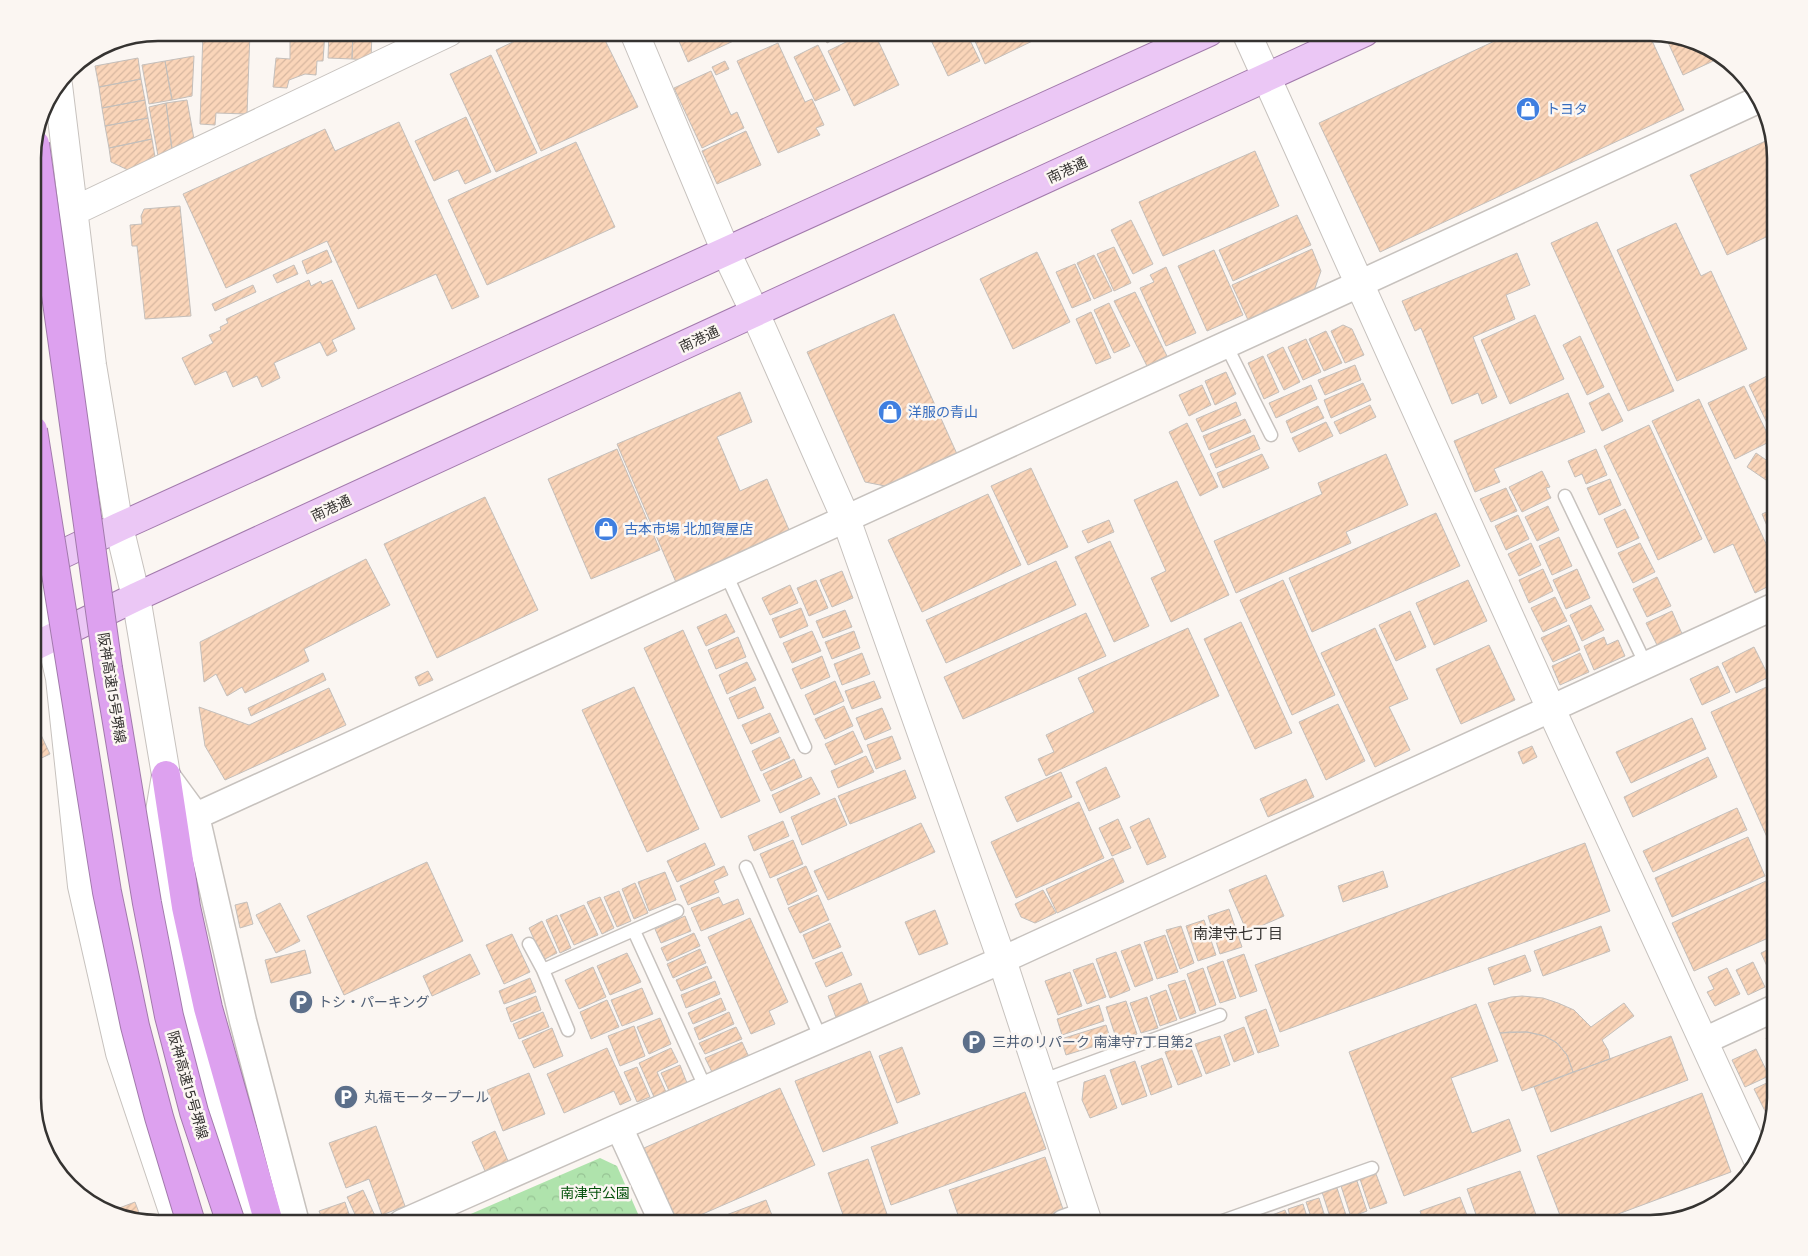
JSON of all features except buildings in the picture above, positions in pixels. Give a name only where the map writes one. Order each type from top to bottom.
[{"type":"highway","name":"阪神高速15号堺線","points":[[42,201],[108,668],[147,903],[168,1016],[194,1112],[228,1215]]},
{"type":"highway","points":[[42,486],[107,892],[135,1026],[159,1117],[188,1215]]},
{"type":"highway","points":[[166,775],[186,907],[208,1008],[266,1215]]},
{"type":"main road","points":[[42,564],[119,527],[1188,41]]},
{"type":"main road","name":"南港通","points":[[42,642],[1345,41]]},
{"type":"street","points":[[1250,41],[1551,709],[1755,1149]]},
{"type":"street","points":[[72,212],[429,42]]},
{"type":"street","points":[[638,42],[726,252],[756,313],[846,520],[1002,960],[1041,1080],[1076,1215]]},
{"type":"street","points":[[59,96],[92,365],[119,527],[136,598],[166,775],[154,848],[197,1050],[247,1215]]},
{"type":"street","points":[[196,816],[846,520],[1752,103]]},
{"type":"street","points":[[422,1215],[1002,960],[1767,610]]},
{"type":"street","points":[[42,642],[60,678],[82,886],[120,1053],[174,1215]]},
{"type":"street","points":[[166,775],[196,816],[243,1021],[294,1215]]},
{"type":"street","points":[[1704,1041],[1767,1012]]},
{"type":"street","points":[[619,1127],[659,1215]]},
{"type":"lane","points":[[1226,345],[1271,435]]},
{"type":"lane","points":[[1565,496],[1646,665]]},
{"type":"lane","points":[[726,574],[804,747]]},
{"type":"lane","points":[[746,867],[821,1039]]},
{"type":"lane","points":[[543,970],[676,911]]},
{"type":"lane","points":[[634,931],[706,1089]]},
{"type":"lane","points":[[529,944],[543,970],[568,1030]]},
{"type":"lane","points":[[1041,1080],[1220,1015]]},
{"type":"lane","points":[[1242,1215],[1372,1168]]},
{"type":"green space","name":"南津守公園","points":[[600,1158],[617,1166],[638,1215],[468,1215]]},
{"type":"place","name":"トヨタ","points":[[1528,109]]},
{"type":"place","name":"洋服の青山","points":[[890,412]]},
{"type":"place","name":"古本市場 北加賀屋店","points":[[606,529]]},
{"type":"place","name":"トシ・パーキング","points":[[301,1002]]},
{"type":"place","name":"三井のリパーク 南津守7丁目第2","points":[[974,1042]]},
{"type":"place","name":"丸福モータープール","points":[[346,1097]]},
{"type":"district","name":"南津守七丁目","points":[[1238,934]]}]
